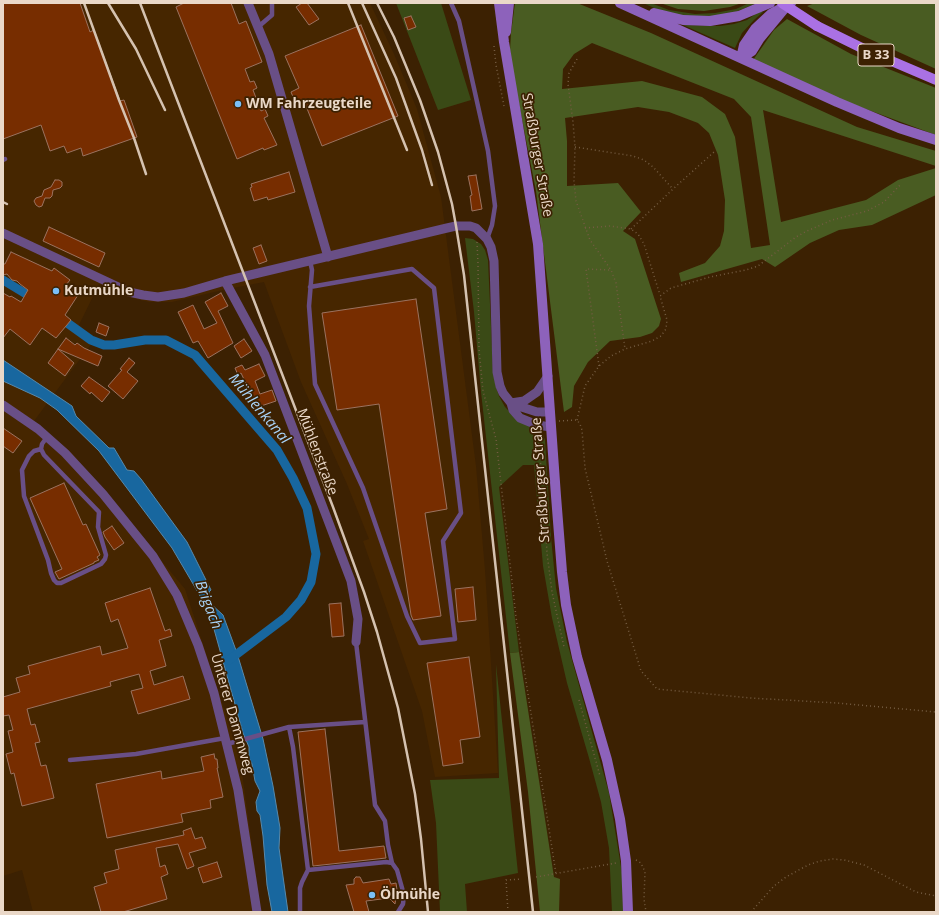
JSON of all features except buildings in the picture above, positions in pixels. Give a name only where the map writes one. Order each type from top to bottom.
[{"type":"main road","name":"Straßburger Straße","points":[[499,3],[499,43],[538,244],[550,420],[566,605],[577,657],[608,767],[620,819],[626,861],[628,912]]},
{"type":"main road","points":[[621,4],[667,17],[696,22],[724,20],[739,16],[770,3]]},
{"type":"main road","points":[[741,58],[744,45],[755,28],[787,3]]},
{"type":"main road","name":"B 33","points":[[787,3],[817,26],[868,51],[936,80]]},
{"type":"main road","points":[[621,4],[872,117],[936,140]]},
{"type":"main road","name":"Straßburger Straße","points":[[499,43],[510,5]]},
{"type":"street","points":[[248,3],[269,54],[328,257]]},
{"type":"street","points":[[3,233],[128,292],[158,296],[184,293],[225,281],[447,228],[464,226],[476,228],[487,239],[491,247],[494,261],[497,372],[503,394],[511,403],[513,410],[520,418],[537,425],[550,420]]},
{"type":"street","name":"Mühlenstraße","points":[[225,281],[265,355],[351,581],[358,619],[356,642]]},
{"type":"street","points":[[511,403],[524,401],[537,392],[548,376]]},
{"type":"street","points":[[511,403],[537,412],[550,420]]},
{"type":"street","name":"Unterer Dammweg","points":[[3,405],[38,429],[65,453],[103,494],[152,556],[177,595],[196,640],[229,742],[257,912]]},
{"type":"lane","points":[[258,27],[272,14],[272,3]]},
{"type":"lane","points":[[451,3],[459,20],[488,151],[495,206],[492,225],[487,239]]},
{"type":"lane","points":[[310,261],[312,270],[310,287],[309,306],[315,384],[363,488],[407,616],[420,643],[455,639],[443,541],[461,513],[434,288],[412,269],[310,287]]},
{"type":"lane","points":[[41,449],[34,451],[29,456],[22,470],[24,496],[48,560],[51,573],[54,580],[61,583],[101,564],[105,559],[105,550],[98,527],[99,512],[44,455],[41,449],[42,444],[47,437]]},
{"type":"lane","points":[[356,642],[375,805],[385,821],[392,863],[397,870],[404,895],[403,904],[398,912]]},
{"type":"lane","points":[[70,760],[136,754],[229,742],[288,727],[365,722]]},
{"type":"lane","points":[[288,727],[293,747],[308,870],[300,888],[300,912]]},
{"type":"lane","points":[[308,870],[386,862],[392,863]]},
{"type":"path","points":[[499,43],[496,65],[505,112]]},
{"type":"path","points":[[577,59],[569,73],[568,84],[576,147],[574,181],[576,201],[590,240],[612,270],[616,283],[625,349]]},
{"type":"path","points":[[576,147],[633,156],[644,160],[654,167],[673,189]]},
{"type":"path","points":[[631,229],[714,152]]},
{"type":"path","points":[[660,296],[671,288],[758,266],[796,237],[807,231],[832,220],[867,211],[884,202],[901,184]]},
{"type":"path","points":[[585,228],[610,226],[631,229],[638,234],[644,244],[667,320],[666,330],[661,336],[652,341],[625,349],[611,356],[599,366],[585,386],[577,420],[582,430],[584,468],[607,561],[641,671],[657,689],[750,698],[837,703],[936,712]]},
{"type":"path","points":[[476,228],[479,349],[482,391],[496,439],[516,617],[556,874]]},
{"type":"path","points":[[599,366],[586,269],[612,270]]},
{"type":"path","points":[[550,420],[577,420]]},
{"type":"path","points":[[751,912],[774,886],[786,877],[808,865],[833,859],[864,865],[916,892],[936,896]]},
{"type":"path","points":[[536,877],[633,860],[640,863],[646,872],[644,899],[646,912]]},
{"type":"path","points":[[508,912],[506,880],[521,879]]},
{"type":"shaded area","points":[[3,3],[370,3],[394,54],[417,109],[441,197],[476,466],[485,570],[498,773],[435,777],[422,711],[363,541],[369,539],[347,484],[301,382],[264,282],[172,302],[149,302],[128,297],[99,284],[79,325],[95,339],[34,421],[71,452],[185,589],[240,758],[261,912],[33,912],[22,870],[3,876]]},
{"type":"green space","points":[[396,3],[441,3],[471,100],[438,110]]},
{"type":"green space","points":[[515,3],[577,3],[651,33],[857,127],[936,151],[936,166],[763,110],[781,222],[866,200],[898,180],[936,168],[936,195],[872,225],[839,230],[810,243],[775,267],[762,259],[681,282],[679,273],[705,263],[720,246],[724,231],[725,200],[718,155],[709,133],[698,123],[669,112],[638,107],[565,118],[567,141],[567,186],[618,183],[641,212],[623,231],[635,239],[661,319],[659,326],[652,333],[640,337],[610,341],[588,362],[574,386],[572,407],[564,412],[536,191],[512,68],[510,50]],"holes":[[[592,43],[734,99],[751,117],[770,245],[751,248],[735,137],[725,114],[702,97],[642,81],[562,89],[563,69],[574,54]]]},
{"type":"green space","points":[[643,3],[651,3],[669,10],[695,14],[715,13],[736,9],[749,3],[757,3],[733,13],[713,17],[683,16],[661,11]]},
{"type":"green space","points":[[660,3],[742,3],[730,7],[704,11],[678,9]]},
{"type":"green space","points":[[815,3],[936,3],[936,69],[861,35],[807,6]]},
{"type":"green space","points":[[760,11],[763,12],[742,33],[735,48],[683,25],[720,26],[734,24],[747,20]]},
{"type":"green space","points":[[787,19],[851,54],[936,88],[936,135],[847,102],[753,60],[774,30]]},
{"type":"green space","points":[[465,238],[473,239],[481,244],[485,250],[488,260],[493,371],[499,396],[505,407],[512,414],[543,435],[545,440],[551,537],[556,588],[567,642],[609,793],[622,873],[623,912],[612,912],[609,848],[601,802],[567,683],[552,618],[543,566],[534,465],[523,465],[499,487],[519,652],[510,653]]},
{"type":"green space","points":[[519,652],[554,877],[560,879],[559,912],[540,912],[528,792],[510,653]]},
{"type":"green space","points":[[496,664],[518,873],[465,884],[467,912],[440,912],[436,823],[430,780],[499,778]]},
{"type":"water","name":"Brigach","points":[[3,360],[72,406],[76,416],[109,448],[114,448],[127,470],[134,471],[141,479],[187,542],[211,590],[209,592],[211,604],[223,615],[237,653],[263,739],[280,828],[279,848],[288,912],[272,912],[267,885],[260,815],[257,811],[256,802],[260,791],[255,781],[252,764],[249,758],[249,747],[243,733],[212,622],[199,594],[172,548],[99,451],[57,410],[40,398],[3,381]]},
{"type":"waterway","name":"Mühlenkanal","points":[[3,280],[36,300]]},
{"type":"waterway","name":"Mühlenkanal","points":[[59,317],[91,340],[104,345],[114,345],[145,340],[166,340],[195,355],[277,450],[293,478],[307,508],[316,554],[311,582],[301,600],[286,617],[229,660]]},
{"type":"railway","points":[[84,3],[146,174]]},
{"type":"railway","points":[[108,3],[136,49],[165,110]]},
{"type":"railway","points":[[140,3],[333,507],[377,632],[398,708],[415,794],[428,912]]},
{"type":"railway","points":[[348,3],[407,150]]},
{"type":"railway","points":[[362,3],[396,78],[422,150],[432,185]]},
{"type":"railway","points":[[377,3],[394,37],[420,100],[438,152],[452,204],[456,226],[464,275],[533,912]]},
{"type":"railway","points":[[3,202],[7,204]]},
{"type":"place","name":"WM Fahrzeugteile","points":[[238,104]]},
{"type":"place","name":"Kutmühle","points":[[56,291]]},
{"type":"place","name":"Ölmühle","points":[[372,895]]}]
